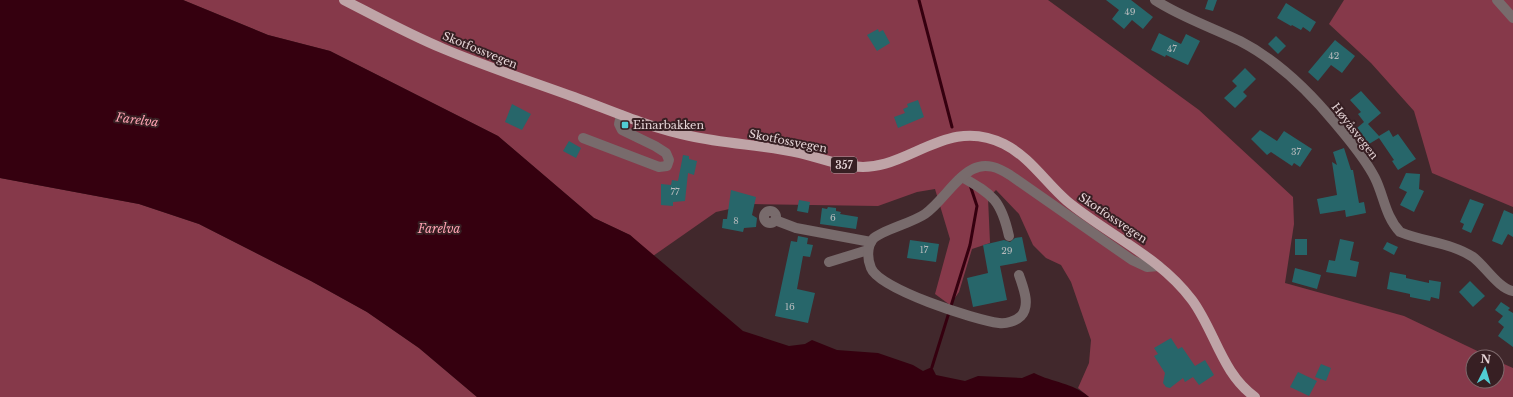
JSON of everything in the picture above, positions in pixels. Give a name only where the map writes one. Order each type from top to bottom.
[{"type":"main road","name":"Skotfossvegen","points":[[344,0],[443,48],[621,115],[689,136],[800,153],[839,164],[860,167],[890,162],[922,148],[953,137],[978,136],[991,138],[1017,152],[1066,200],[1146,255],[1159,266],[1192,301],[1211,332],[1233,376],[1255,397]]},
{"type":"street","name":"Høyåsvegen","points":[[1155,0],[1184,16],[1252,47],[1280,67],[1318,103],[1367,164],[1375,178],[1387,214],[1400,232],[1462,251],[1482,265],[1503,287],[1513,291]]},
{"type":"street","points":[[1496,0],[1513,18]]},
{"type":"street","points":[[583,138],[659,167],[667,166],[670,160],[666,152],[622,130],[619,124],[621,115]]},
{"type":"street","points":[[830,262],[870,246],[880,234],[924,215],[972,169],[979,166],[987,166],[1001,170],[1132,260],[1146,267],[1159,266]]},
{"type":"street","points":[[962,178],[986,192],[995,200],[1003,211],[1009,236]]},
{"type":"street","points":[[775,220],[796,228],[870,246]]},
{"type":"street","points":[[870,246],[871,268],[881,280],[937,305],[1000,323],[1013,321],[1021,316],[1026,303],[1025,293],[1019,275]]},
{"type":"shaded area","points":[[183,0],[1048,0],[1199,110],[1293,197],[1294,224],[1285,283],[1404,316],[1473,349],[1465,349],[1465,389],[1505,389],[1505,364],[1513,368],[1513,397],[1089,397],[1078,388],[1089,363],[1091,340],[1071,282],[1061,265],[1046,258],[1033,245],[1019,214],[996,190],[988,198],[990,243],[972,249],[959,292],[950,305],[935,294],[950,239],[935,189],[917,192],[878,206],[752,204],[716,212],[653,256],[630,235],[594,218],[498,136],[330,51],[268,35]]},
{"type":"shaded area","points":[[1344,0],[1513,0],[1513,207],[1432,173],[1414,111],[1371,63],[1329,24]]},
{"type":"shaded area","points":[[0,178],[139,204],[199,224],[311,281],[367,312],[419,348],[477,397],[0,397]]},
{"type":"water","name":"Farelva","points":[[0,0],[183,0],[268,35],[330,51],[498,136],[594,218],[630,235],[743,331],[789,346],[805,344],[812,340],[837,350],[878,353],[913,365],[923,371],[932,367],[936,375],[965,381],[978,376],[1022,378],[1034,373],[1076,388],[1089,397],[477,397],[419,348],[367,312],[311,281],[199,224],[139,204],[0,178]]},
{"type":"building","points":[[1106,0],[1131,0],[1153,17],[1143,29],[1132,20],[1124,29],[1112,19],[1119,10]]},
{"type":"building","points":[[1208,0],[1217,0],[1213,11],[1205,9]]},
{"type":"building","points":[[1286,3],[1316,22],[1310,32],[1303,27],[1301,30],[1292,25],[1291,26],[1277,18]]},
{"type":"building","points":[[878,29],[879,32],[883,30],[890,43],[877,51],[867,35]]},
{"type":"building","points":[[1159,33],[1181,44],[1186,34],[1200,41],[1188,65],[1166,55],[1165,57],[1151,50]]},
{"type":"building","points":[[1276,36],[1286,46],[1278,54],[1268,44]]},
{"type":"building","points":[[1335,40],[1355,56],[1342,73],[1331,65],[1318,81],[1308,72]]},
{"type":"building","points":[[1245,68],[1256,79],[1243,92],[1247,96],[1235,108],[1224,98],[1237,86],[1232,81]]},
{"type":"building","points":[[1361,91],[1381,113],[1368,124],[1379,136],[1389,130],[1393,137],[1398,134],[1416,159],[1398,170],[1392,161],[1394,160],[1379,138],[1369,144],[1357,128],[1364,122],[1358,114],[1361,112],[1350,100]]},
{"type":"building","points":[[918,100],[924,117],[898,128],[894,117],[905,113],[903,109],[908,107],[907,104]]},
{"type":"building","points":[[512,104],[531,114],[522,130],[505,122]]},
{"type":"building","points":[[1260,130],[1277,141],[1284,131],[1312,149],[1300,167],[1294,163],[1292,166],[1271,152],[1267,155],[1251,139]]},
{"type":"building","points":[[569,141],[581,148],[576,158],[563,151]]},
{"type":"building","points":[[1344,148],[1351,170],[1353,170],[1359,203],[1364,202],[1366,213],[1346,217],[1345,210],[1320,214],[1317,199],[1337,195],[1332,162],[1337,165],[1333,152]]},
{"type":"building","points":[[683,155],[689,156],[689,159],[697,161],[694,175],[688,173],[685,201],[673,202],[673,206],[661,205],[661,184],[671,185],[672,180],[678,181]]},
{"type":"building","points":[[1406,173],[1420,174],[1419,189],[1424,191],[1414,212],[1400,205],[1407,192],[1399,188]]},
{"type":"building","points":[[731,190],[756,197],[752,215],[757,218],[756,227],[744,228],[743,232],[722,228],[723,219],[727,219]]},
{"type":"building","points":[[1470,199],[1484,204],[1471,233],[1462,229],[1464,224],[1460,222]]},
{"type":"building","points":[[799,200],[810,202],[808,213],[797,211]]},
{"type":"building","points":[[828,207],[836,208],[836,211],[841,212],[840,214],[858,217],[856,229],[820,224],[822,208],[827,209]]},
{"type":"building","points":[[1504,210],[1513,214],[1513,237],[1508,234],[1502,245],[1492,241]]},
{"type":"building","points":[[798,236],[808,238],[807,244],[813,245],[810,257],[803,256],[797,289],[815,293],[808,323],[775,316],[791,241],[797,242]]},
{"type":"building","points":[[1022,237],[1027,261],[1000,266],[1007,300],[973,307],[967,278],[988,273],[983,245],[1004,240],[1010,242],[1015,238]]},
{"type":"building","points":[[1295,239],[1307,239],[1307,255],[1295,255]]},
{"type":"building","points":[[1340,239],[1354,242],[1350,260],[1359,262],[1356,277],[1326,272],[1329,260],[1335,261]]},
{"type":"building","points":[[910,240],[939,244],[936,262],[907,258]]},
{"type":"building","points":[[1387,242],[1398,247],[1394,255],[1383,249]]},
{"type":"building","points":[[1295,268],[1321,275],[1317,289],[1292,282]]},
{"type":"building","points":[[1390,272],[1406,275],[1406,278],[1429,283],[1429,280],[1441,282],[1439,299],[1431,297],[1430,301],[1410,297],[1410,294],[1387,289]]},
{"type":"building","points":[[1470,281],[1485,296],[1473,307],[1459,292]]},
{"type":"building","points":[[1501,302],[1510,308],[1508,310],[1513,313],[1513,347],[1498,336],[1504,327],[1498,322],[1503,316],[1495,310]]},
{"type":"building","points":[[1171,338],[1178,349],[1182,347],[1195,366],[1205,360],[1214,375],[1199,385],[1193,377],[1185,382],[1183,378],[1170,388],[1166,387],[1163,383],[1165,373],[1154,356],[1158,354],[1154,348]]},
{"type":"building","points":[[1321,364],[1331,368],[1326,381],[1315,377]]},
{"type":"building","points":[[1298,372],[1317,381],[1309,396],[1290,387]]},
{"type":"waterway","points":[[919,0],[952,127]]},
{"type":"waterway","points":[[932,367],[970,245],[977,206],[970,185]]},
{"type":"place","name":"Einarbakken","points":[[625,125]]}]
